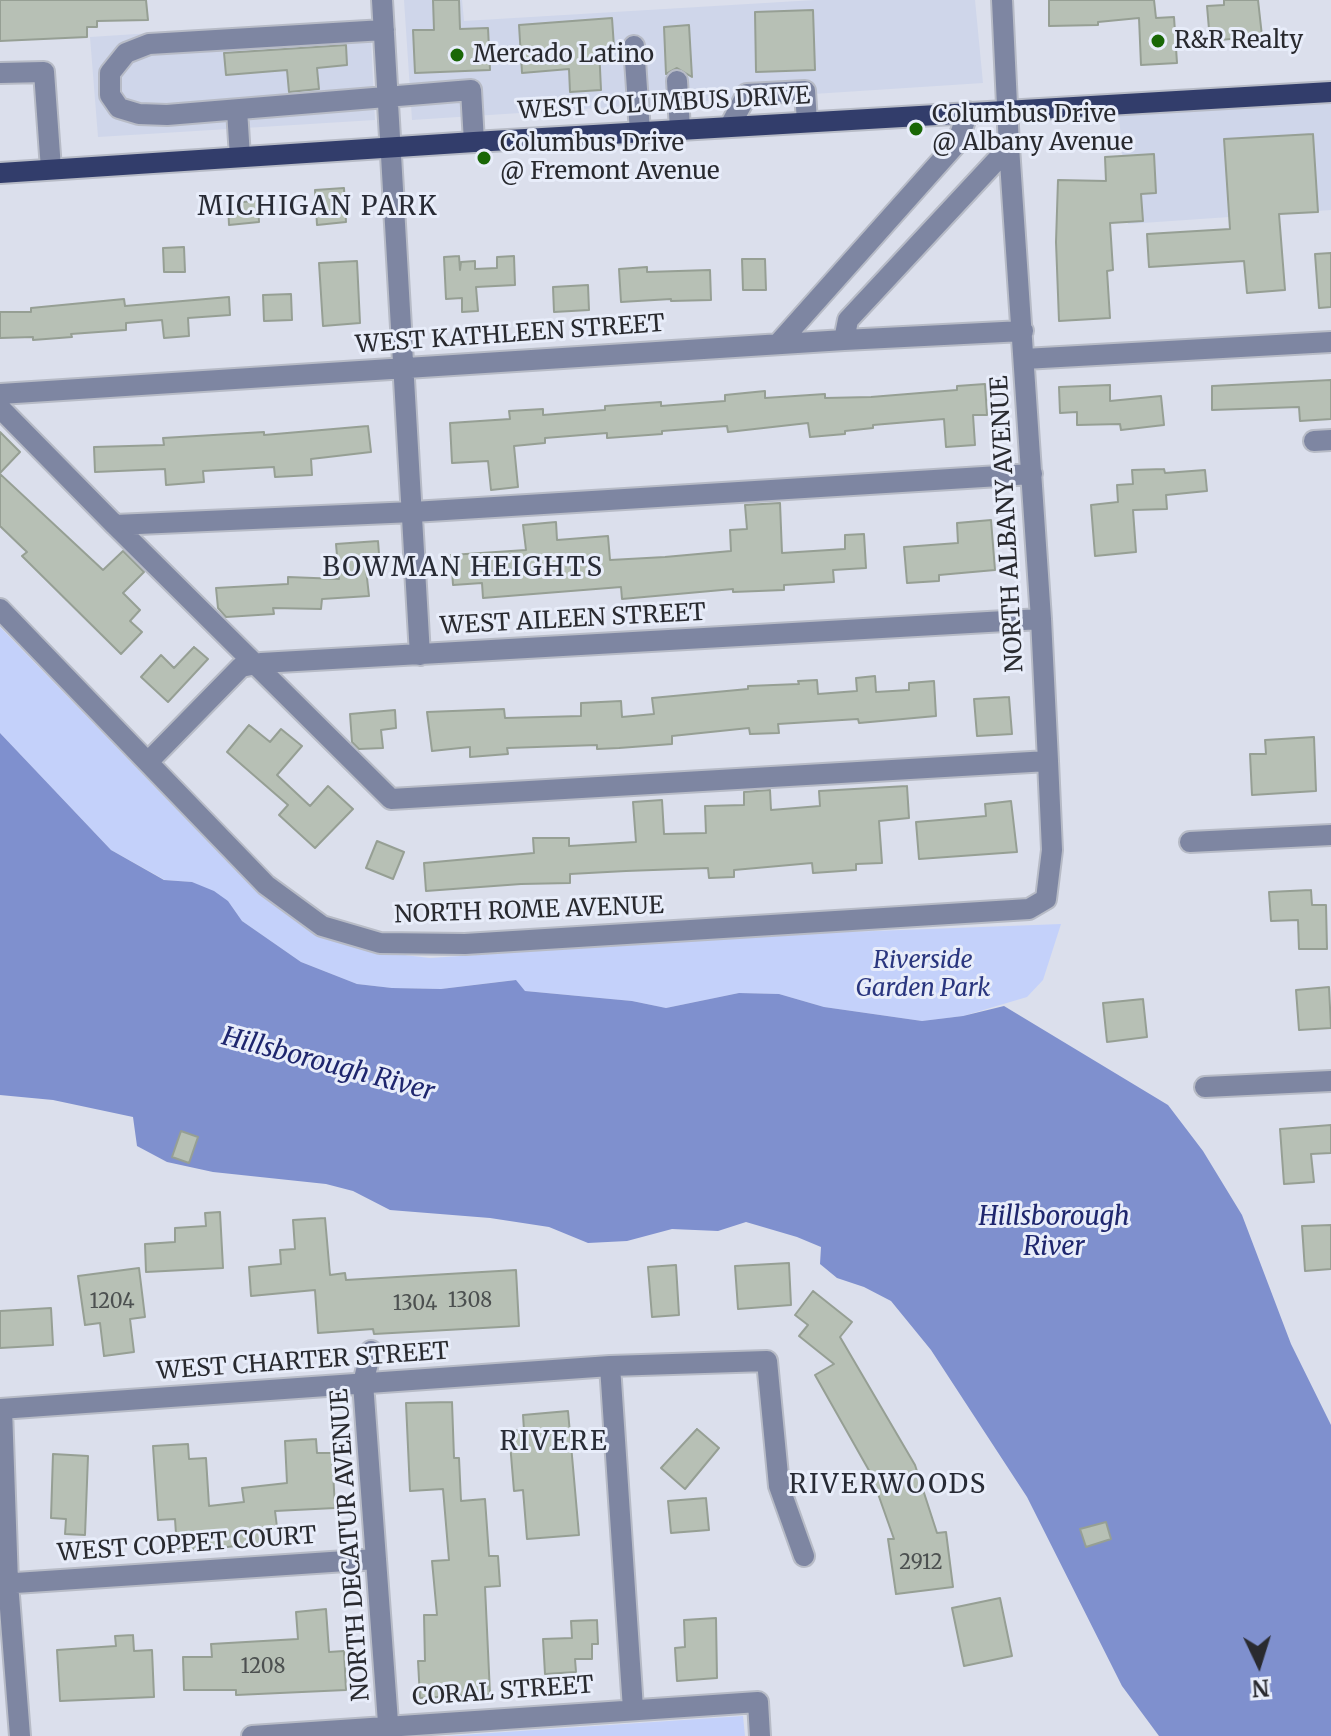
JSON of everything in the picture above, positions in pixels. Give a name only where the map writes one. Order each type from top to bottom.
[{"type":"main road","name":"WEST COLUMBUS DRIVE","points":[[0,173],[680,129],[1331,92]]},
{"type":"street","points":[[382,0],[420,655]]},
{"type":"street","name":"NORTH ALBANY AVENUE","points":[[1002,0],[1048,761],[1052,850],[1046,899]]},
{"type":"street","points":[[384,30],[149,44],[126,53],[110,73],[110,95],[119,108],[139,114],[237,110],[471,90],[474,142]]},
{"type":"street","points":[[634,46],[640,132]]},
{"type":"street","points":[[0,73],[44,72],[51,169]]},
{"type":"street","points":[[677,81],[680,129]]},
{"type":"street","points":[[730,126],[747,94],[805,91],[807,122]]},
{"type":"street","points":[[237,110],[240,157]]},
{"type":"street","points":[[778,344],[957,143],[968,112]]},
{"type":"street","points":[[844,340],[848,320],[1009,147]]},
{"type":"street","name":"WEST KATHLEEN STREET","points":[[0,394],[1023,331]]},
{"type":"street","points":[[1024,359],[1331,342]]},
{"type":"street","points":[[0,408],[391,799],[1048,761]]},
{"type":"street","points":[[115,525],[413,512],[1032,474]]},
{"type":"street","name":"NORTH ROME AVENUE","points":[[0,609],[266,885],[322,926],[380,943],[465,944],[1029,909],[1046,899]]},
{"type":"street","name":"WEST AILEEN STREET","points":[[254,664],[1041,619]]},
{"type":"street","points":[[148,762],[241,667],[254,664]]},
{"type":"street","points":[[1190,842],[1331,835]]},
{"type":"street","points":[[1205,1087],[1331,1081]]},
{"type":"street","name":"NORTH DECATUR AVENUE","points":[[371,1351],[363,1383],[389,1731]]},
{"type":"street","name":"WEST CHARTER STREET","points":[[1,1409],[610,1366],[767,1361],[779,1486],[804,1556]]},
{"type":"street","points":[[610,1366],[633,1709]]},
{"type":"street","points":[[1,1409],[4,1583],[20,1736]]},
{"type":"street","name":"WEST COPPET COURT","points":[[4,1583],[376,1559]]},
{"type":"street","name":"CORAL STREET","points":[[252,1736],[389,1731],[633,1709],[758,1702],[760,1736]]},
{"type":"shaded area","points":[[404,0],[462,0],[464,21],[815,0],[975,0],[983,83],[412,120]]},
{"type":"shaded area","points":[[370,19],[375,120],[98,137],[90,37]]},
{"type":"shaded area","points":[[1331,104],[1331,210],[1128,224],[1119,115]]},
{"type":"green space","name":"Riverside Garden Park","points":[[0,627],[259,894],[302,926],[362,950],[430,958],[795,934],[1061,924],[1043,980],[1027,997],[963,1016],[922,1021],[824,1007],[779,994],[739,993],[666,1008],[632,1001],[525,991],[515,980],[441,989],[357,984],[301,962],[242,921],[228,901],[192,882],[165,880],[111,850],[0,733]]},
{"type":"green space","points":[[743,1716],[745,1736],[446,1736]]},
{"type":"water","name":"Hillsborough River","points":[[0,733],[111,850],[164,880],[192,882],[214,891],[228,901],[242,921],[301,962],[357,984],[441,989],[516,980],[525,991],[632,1001],[666,1008],[739,993],[779,994],[824,1007],[922,1021],[963,1016],[1004,1006],[1168,1105],[1203,1151],[1242,1215],[1291,1344],[1331,1425],[1331,1736],[1159,1736],[1122,1686],[1027,1497],[931,1350],[891,1301],[837,1278],[820,1264],[821,1247],[746,1222],[718,1231],[672,1229],[627,1241],[588,1243],[549,1227],[490,1218],[390,1210],[353,1191],[326,1184],[213,1172],[167,1162],[137,1146],[133,1117],[53,1100],[0,1095]]},
{"type":"building","points":[[0,0],[146,0],[148,20],[97,21],[97,27],[87,27],[87,37],[0,41]]},
{"type":"building","name":"Mercado Latino","points":[[433,0],[459,0],[460,29],[488,28],[490,70],[415,73],[413,30],[434,30]]},
{"type":"building","points":[[1049,0],[1154,0],[1156,18],[1174,17],[1177,63],[1141,65],[1139,18],[1098,22],[1098,25],[1049,26]]},
{"type":"building","points":[[1224,0],[1258,0],[1262,36],[1210,41],[1207,6],[1224,5]]},
{"type":"building","points":[[813,10],[815,70],[756,72],[755,12]]},
{"type":"building","points":[[612,18],[614,47],[599,47],[601,90],[570,92],[569,69],[522,73],[519,25]]},
{"type":"building","points":[[689,25],[692,77],[677,68],[666,74],[664,27]]},
{"type":"building","points":[[346,45],[347,65],[317,68],[319,89],[289,92],[287,70],[226,75],[224,53]]},
{"type":"building","points":[[1313,134],[1318,212],[1279,214],[1285,290],[1247,293],[1244,261],[1149,267],[1147,234],[1230,229],[1224,139]]},
{"type":"building","points":[[1154,154],[1156,193],[1141,194],[1143,221],[1110,223],[1113,270],[1107,271],[1110,318],[1059,321],[1056,242],[1058,180],[1106,181],[1105,157]]},
{"type":"building","points":[[344,188],[346,222],[317,225],[315,190]]},
{"type":"building","points":[[258,201],[259,222],[229,225],[228,203]]},
{"type":"building","points":[[184,247],[185,272],[164,272],[163,248]]},
{"type":"building","points":[[1331,253],[1331,307],[1319,308],[1315,254]]},
{"type":"building","points":[[459,256],[460,270],[461,262],[475,261],[475,269],[497,268],[497,257],[514,256],[515,285],[476,287],[478,311],[462,312],[462,298],[446,299],[444,257]]},
{"type":"building","points":[[742,259],[765,259],[766,290],[743,290]]},
{"type":"building","points":[[357,261],[360,323],[323,326],[319,263]]},
{"type":"building","points":[[647,267],[647,272],[710,270],[711,300],[621,302],[619,269]]},
{"type":"building","points":[[588,285],[589,310],[554,312],[553,287]]},
{"type":"building","points":[[291,294],[292,320],[264,321],[263,295]]},
{"type":"building","points":[[229,297],[230,315],[188,318],[189,336],[164,338],[162,320],[126,323],[126,330],[71,334],[72,337],[33,340],[33,337],[0,338],[0,312],[31,312],[31,308],[124,299],[125,306]]},
{"type":"building","points":[[1331,380],[1331,419],[1300,421],[1299,407],[1212,410],[1212,386]]},
{"type":"building","points":[[985,384],[987,415],[973,415],[975,445],[946,447],[944,419],[873,425],[873,428],[845,431],[845,434],[810,437],[808,423],[728,432],[727,426],[607,438],[607,433],[545,438],[545,443],[514,446],[518,487],[491,490],[488,461],[452,463],[450,423],[510,419],[509,411],[543,409],[543,415],[605,410],[605,406],[725,401],[725,395],[765,391],[765,398],[825,394],[825,398],[871,397],[957,390],[957,386]]},
{"type":"building","points":[[1110,385],[1110,401],[1161,396],[1164,425],[1121,430],[1120,424],[1077,425],[1077,412],[1060,413],[1059,387]]},
{"type":"building","points":[[368,426],[371,452],[311,459],[312,475],[275,477],[274,467],[203,471],[204,482],[166,485],[165,469],[95,472],[94,447],[164,445],[163,438],[264,432],[264,435]]},
{"type":"building","points":[[0,432],[20,452],[0,473]]},
{"type":"building","points":[[1164,469],[1165,473],[1205,470],[1207,491],[1166,495],[1167,509],[1133,510],[1136,552],[1095,556],[1091,505],[1118,502],[1117,485],[1133,484],[1132,470]]},
{"type":"building","points":[[0,474],[103,570],[123,551],[144,572],[123,593],[140,610],[130,621],[142,632],[121,654],[22,556],[27,552],[0,526]]},
{"type":"building","points":[[780,503],[782,553],[845,549],[845,535],[864,534],[866,568],[833,570],[834,582],[784,585],[784,590],[733,592],[733,589],[622,599],[621,587],[483,598],[482,583],[453,585],[451,555],[526,550],[523,525],[556,522],[557,540],[608,536],[610,560],[665,557],[731,551],[730,530],[747,529],[745,505]]},
{"type":"building","points":[[991,520],[995,570],[939,575],[939,581],[907,583],[904,547],[958,543],[957,523]]},
{"type":"building","points":[[378,541],[380,567],[366,569],[369,596],[322,599],[321,609],[273,608],[274,614],[226,617],[218,608],[216,588],[288,584],[288,577],[339,579],[336,544]]},
{"type":"building","points":[[194,647],[208,659],[168,702],[141,677],[161,655],[174,668]]},
{"type":"building","points":[[875,676],[876,692],[909,690],[909,683],[934,681],[936,716],[859,723],[858,719],[778,724],[779,733],[750,734],[749,728],[672,736],[672,744],[597,749],[597,745],[507,748],[508,754],[470,757],[470,747],[432,751],[427,712],[504,709],[505,718],[581,716],[581,703],[621,701],[622,717],[654,714],[652,698],[817,680],[818,694],[857,691],[856,678]]},
{"type":"building","points":[[1009,697],[1012,734],[977,736],[974,699]]},
{"type":"building","points":[[395,710],[396,728],[381,730],[383,748],[359,749],[352,742],[350,714]]},
{"type":"building","points":[[249,725],[270,742],[281,729],[302,746],[277,775],[310,806],[328,786],[353,809],[315,848],[279,815],[288,805],[227,752]]},
{"type":"building","points":[[1314,737],[1316,791],[1252,795],[1250,754],[1266,754],[1265,740]]},
{"type":"building","points":[[907,786],[909,818],[879,821],[882,863],[856,864],[856,870],[813,873],[812,863],[734,870],[734,877],[709,878],[708,868],[626,871],[570,874],[570,883],[426,891],[424,863],[534,853],[533,838],[569,838],[569,846],[636,842],[633,802],[662,800],[664,834],[706,833],[705,806],[744,805],[744,792],[770,790],[771,810],[820,806],[819,791]]},
{"type":"building","points":[[1011,801],[1017,852],[919,859],[916,822],[986,816],[985,804]]},
{"type":"building","points":[[377,841],[404,852],[393,879],[366,868]]},
{"type":"building","points":[[1311,890],[1312,905],[1326,905],[1327,949],[1299,949],[1298,920],[1271,921],[1269,892]]},
{"type":"building","points":[[1329,987],[1331,1028],[1299,1030],[1296,990]]},
{"type":"building","points":[[1143,999],[1147,1037],[1107,1042],[1103,1003]]},
{"type":"building","points":[[1331,1125],[1331,1153],[1311,1154],[1314,1182],[1284,1184],[1280,1129]]},
{"type":"building","points":[[181,1131],[198,1137],[189,1163],[172,1157]]},
{"type":"building","points":[[220,1212],[223,1268],[146,1272],[145,1244],[175,1242],[175,1228],[206,1226],[205,1213]]},
{"type":"building","points":[[325,1218],[330,1275],[345,1273],[346,1280],[516,1270],[519,1326],[374,1334],[373,1329],[318,1333],[315,1290],[251,1296],[249,1267],[281,1264],[280,1250],[295,1249],[293,1220]]},
{"type":"building","points":[[1331,1225],[1331,1269],[1305,1271],[1302,1226]]},
{"type":"building","points":[[789,1263],[791,1305],[738,1309],[735,1266]]},
{"type":"building","points":[[676,1265],[679,1315],[652,1317],[648,1267]]},
{"type":"building","points":[[139,1268],[145,1317],[130,1319],[134,1352],[104,1356],[100,1323],[85,1325],[78,1276]]},
{"type":"building","points":[[813,1291],[852,1322],[840,1337],[915,1465],[937,1533],[946,1532],[953,1587],[896,1594],[888,1539],[894,1539],[871,1474],[815,1375],[834,1364],[799,1336],[808,1325],[795,1315]]},
{"type":"building","points":[[51,1308],[53,1345],[0,1348],[0,1311]]},
{"type":"building","points":[[452,1402],[454,1458],[459,1458],[461,1501],[485,1499],[489,1556],[498,1556],[500,1586],[485,1587],[490,1694],[420,1698],[418,1661],[425,1661],[424,1615],[437,1615],[432,1561],[449,1560],[443,1489],[410,1491],[406,1403]]},
{"type":"building","points":[[568,1411],[579,1535],[527,1539],[523,1490],[514,1491],[509,1431],[524,1430],[523,1415]]},
{"type":"building","points":[[697,1429],[719,1448],[685,1489],[661,1468]]},
{"type":"building","points":[[316,1439],[317,1453],[332,1453],[335,1508],[275,1511],[277,1527],[262,1528],[263,1543],[218,1548],[177,1549],[175,1519],[158,1520],[153,1446],[188,1444],[189,1459],[206,1458],[209,1506],[244,1502],[242,1488],[287,1483],[285,1441]]},
{"type":"building","points":[[53,1454],[88,1456],[85,1535],[65,1534],[66,1519],[51,1518]]},
{"type":"building","points":[[706,1498],[709,1530],[671,1533],[668,1501]]},
{"type":"building","points":[[1106,1522],[1111,1539],[1086,1547],[1080,1529]]},
{"type":"building","points":[[1000,1598],[1012,1656],[964,1666],[952,1608]]},
{"type":"building","points":[[326,1609],[329,1652],[344,1651],[346,1690],[236,1695],[236,1690],[184,1690],[183,1657],[212,1657],[211,1644],[298,1639],[296,1612]]},
{"type":"building","points":[[716,1618],[717,1678],[677,1681],[675,1648],[685,1647],[684,1620]]},
{"type":"building","points":[[597,1620],[598,1644],[592,1644],[592,1659],[575,1659],[576,1672],[545,1674],[543,1639],[572,1638],[571,1621]]},
{"type":"building","points":[[133,1635],[134,1651],[152,1650],[154,1697],[60,1701],[57,1650],[116,1646],[115,1636]]},
{"type":"place","name":"R&R Realty","points":[[1158,41]]},
{"type":"place","name":"Mercado Latino","points":[[457,55]]},
{"type":"place","name":"Columbus Drive @ Albany Avenue","points":[[916,129]]},
{"type":"place","name":"Columbus Drive @ Fremont Avenue","points":[[484,158]]},
{"type":"district","name":"MICHIGAN PARK","points":[[318,208]]},
{"type":"district","name":"BOWMAN HEIGHTS","points":[[463,569]]},
{"type":"district","name":"RIVERE","points":[[554,1443]]},
{"type":"district","name":"RIVERWOODS","points":[[888,1486]]}]
